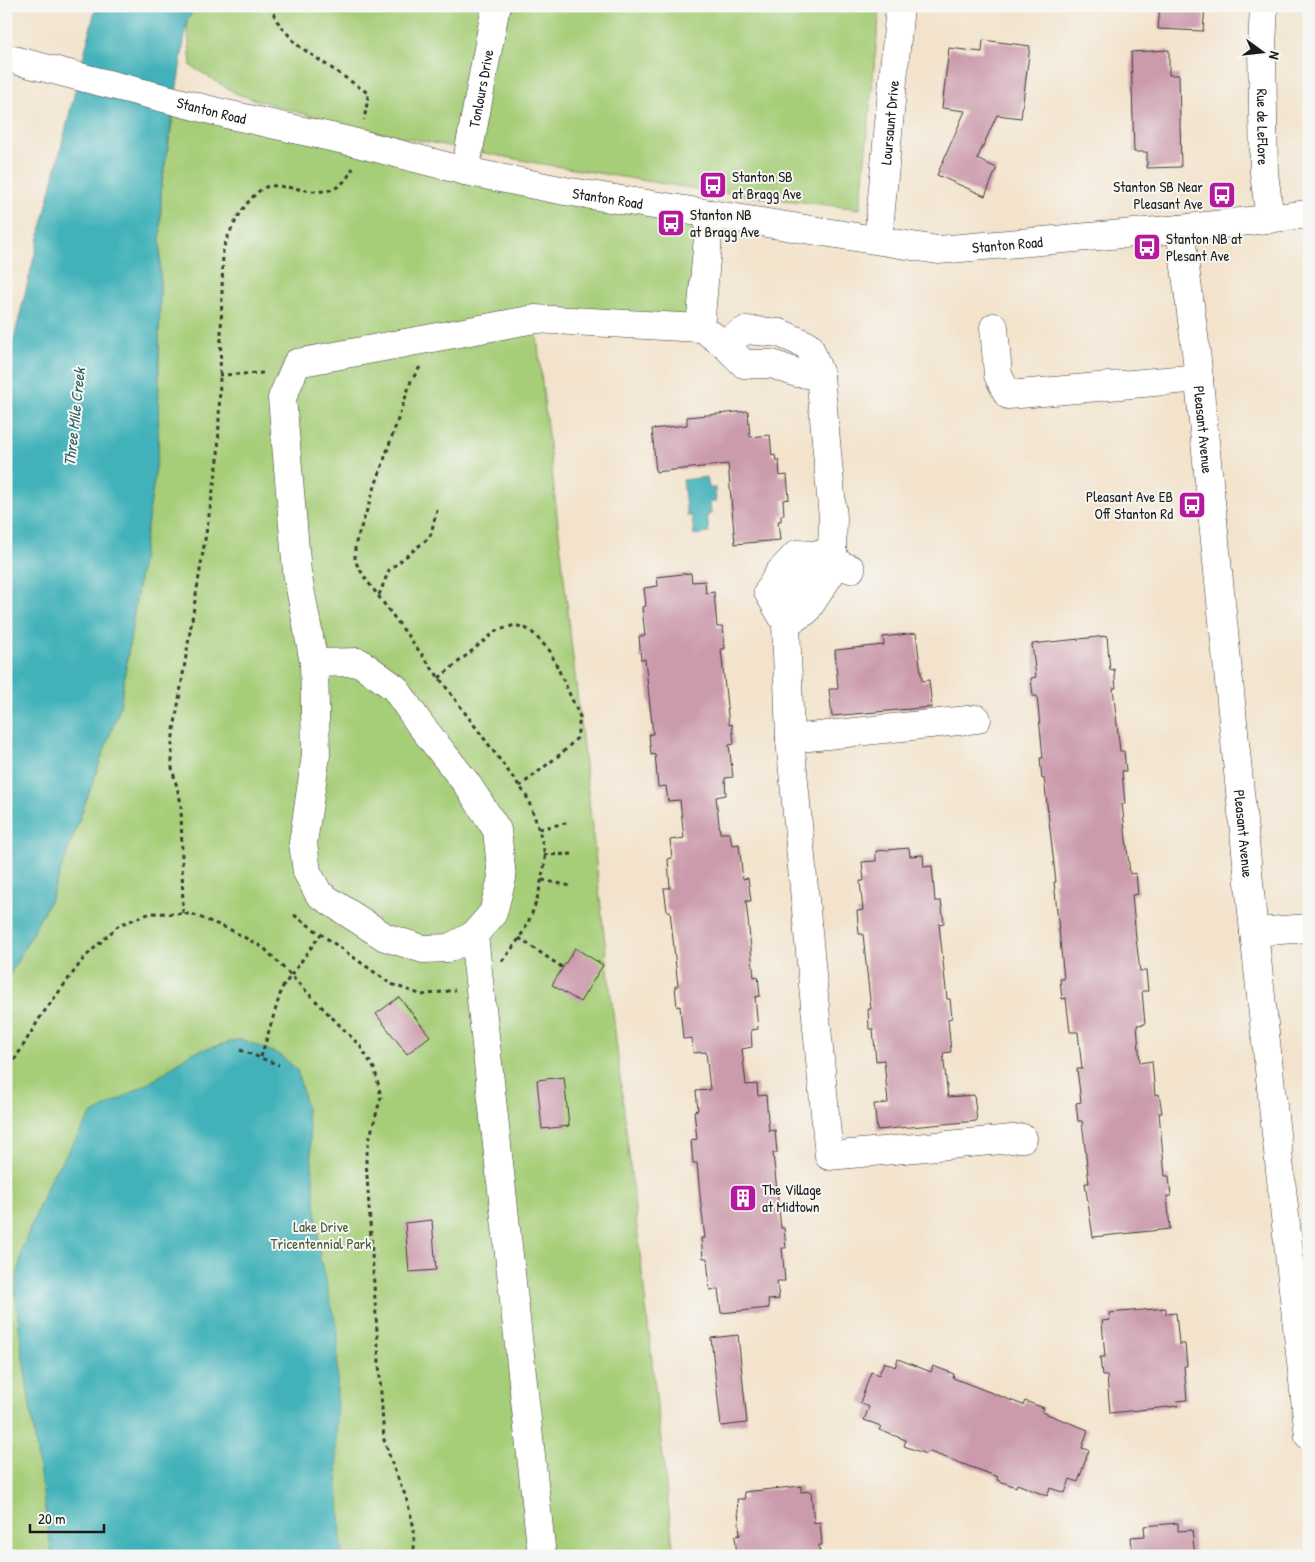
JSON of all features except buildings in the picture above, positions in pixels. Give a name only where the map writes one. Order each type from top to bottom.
[{"type":"street","name":"Tonlours Drive","points":[[465,171],[495,12],[498,6]]},
{"type":"street","name":"Loursaunt Drive","points":[[878,240],[900,6]]},
{"type":"street","name":"Rue de LeFlore","points":[[1264,6],[1262,47],[1264,173],[1270,219]]},
{"type":"street","name":"Stanton Road","points":[[14,60],[226,114],[349,141],[465,171],[565,191],[938,250],[1180,229],[1309,214]]},
{"type":"street","points":[[700,328],[710,214]]},
{"type":"street","name":"Pleasant Avenue","points":[[1180,229],[1199,378],[1254,932],[1309,1436]]},
{"type":"street","points":[[314,663],[359,662],[395,688],[419,723],[467,784],[497,830],[502,878],[493,913],[474,935],[449,948],[423,949],[385,937],[319,894],[307,872],[303,843],[316,755],[314,663],[297,572],[282,398],[297,363],[535,319],[700,328],[723,343],[746,330],[780,333],[810,346],[820,376],[835,560],[806,611],[786,623]]},
{"type":"street","points":[[994,327],[998,374],[1008,395],[1199,378]]},
{"type":"street","points":[[835,560],[797,554],[779,573],[768,592],[786,623],[790,739],[829,1156],[1022,1138]]},
{"type":"street","points":[[790,739],[977,719]]},
{"type":"street","points":[[1254,932],[1309,928]]},
{"type":"street","points":[[474,935],[542,1556]]},
{"type":"path","points":[[270,6],[277,21],[296,44],[316,59],[362,87],[368,93],[363,128]]},
{"type":"path","points":[[183,914],[181,803],[172,768],[172,742],[218,460],[223,250],[236,219],[255,196],[266,187],[278,186],[325,192],[335,189],[344,182],[355,165]]},
{"type":"path","points":[[294,916],[391,984],[422,995],[454,991],[479,981],[494,972],[512,950],[530,922],[540,893],[545,859],[539,829],[526,795],[378,596],[355,561],[355,545],[411,381],[420,366],[426,363]]},
{"type":"path","points":[[219,375],[263,373]]},
{"type":"path","points":[[378,596],[389,570],[430,537],[438,506]]},
{"type":"path","points":[[440,678],[496,631],[515,625],[530,630],[550,651],[580,717],[577,738],[562,753],[520,786]]},
{"type":"path","points":[[539,829],[570,822]]},
{"type":"path","points":[[544,855],[572,854]]},
{"type":"path","points":[[542,880],[571,886]]},
{"type":"path","points":[[6,1074],[41,1016],[84,958],[119,925],[151,913],[192,914],[229,929],[264,948],[360,1046],[375,1070],[381,1097],[369,1140],[366,1160],[384,1440],[406,1497],[414,1528],[414,1556]]},
{"type":"path","points":[[261,1057],[282,988],[321,934]]},
{"type":"path","points":[[520,938],[563,968]]},
{"type":"path","points":[[240,1050],[279,1064]]},
{"type":"green space","points":[[6,6],[16,6],[6,28]]},
{"type":"green space","points":[[194,6],[880,6],[860,209],[702,190],[537,163],[344,126],[237,94],[191,66],[187,22]]},
{"type":"green space","name":"Lake Drive Tricentennial Park","points":[[176,101],[710,214],[700,328],[535,320],[674,1556],[6,1556],[6,982],[50,900],[120,707],[158,453],[161,189]]},
{"type":"water","name":"Three Mile Creek","points":[[96,6],[194,6],[187,22],[161,189],[158,453],[120,707],[50,900],[6,982],[6,371]]},
{"type":"water","points":[[707,477],[709,488],[715,488],[716,502],[710,502],[711,514],[707,515],[709,533],[694,535],[692,516],[687,516],[683,480]]},
{"type":"water","points":[[241,1039],[280,1055],[286,1060],[297,1070],[303,1093],[309,1127],[320,1258],[338,1332],[336,1439],[342,1556],[52,1556],[21,1345],[15,1291],[23,1246],[50,1179],[91,1115],[154,1080],[191,1053]]},
{"type":"place","name":"Stanton SB at Bragg Ave","points":[[713,185]]},
{"type":"place","name":"Stanton SB Near Pleasant Ave","points":[[1222,195]]},
{"type":"place","name":"Stanton NB at Bragg Ave","points":[[671,223]]},
{"type":"place","name":"Stanton NB at Plesant Ave","points":[[1147,247]]},
{"type":"place","name":"Pleasant Ave EB Off Stanton Rd","points":[[1192,505]]},
{"type":"place","name":"The Village at Midtown","points":[[743,1198]]}]
